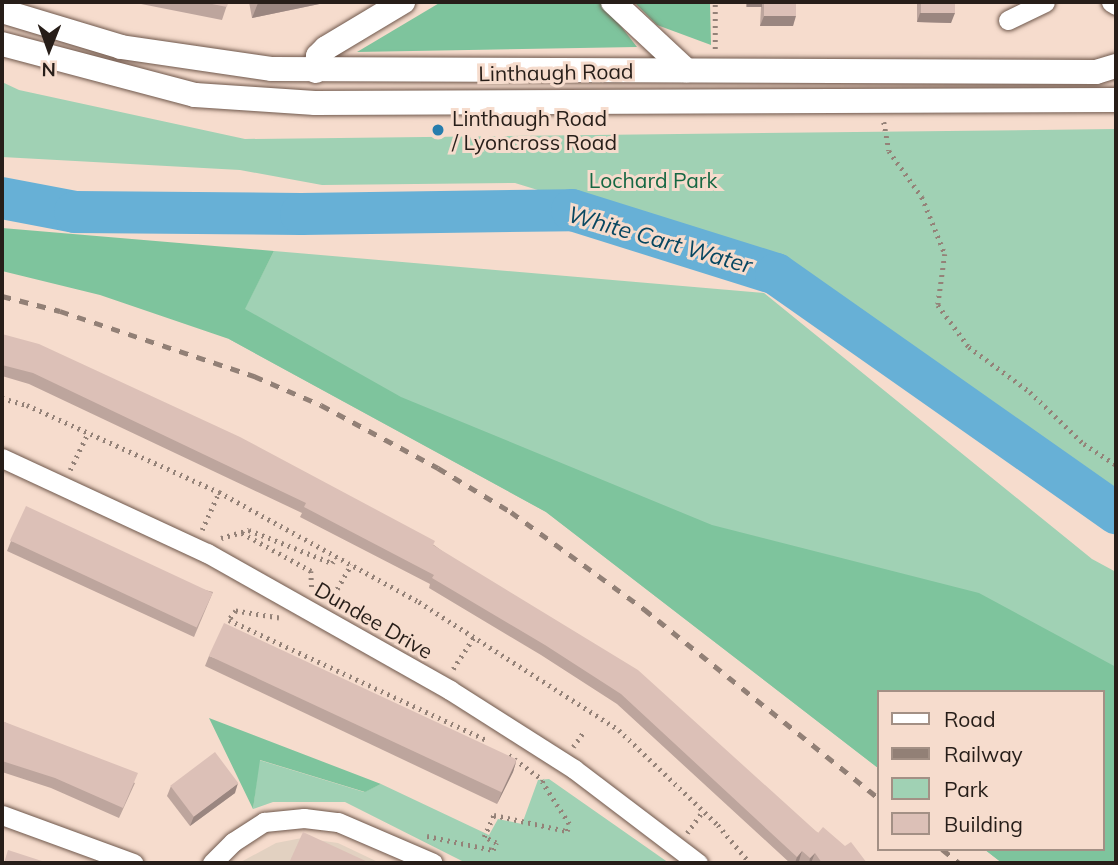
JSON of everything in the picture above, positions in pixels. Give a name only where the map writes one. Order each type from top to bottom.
[{"type":"street","points":[[315,103],[318,56],[326,48],[403,2]]},
{"type":"street","points":[[613,2],[685,70],[687,101]]},
{"type":"street","points":[[1007,20],[1045,2]]},
{"type":"street","points":[[1111,2],[1116,5]]},
{"type":"street","name":"Linthaugh Road","points":[[2,11],[66,33],[168,57],[316,71],[1096,72],[1116,65]]},
{"type":"street","name":"Linthaugh Road","points":[[2,44],[195,95],[315,103],[1116,100]]},
{"type":"street","name":"Dundee Drive","points":[[2,458],[206,553],[450,690],[555,757],[698,863]]},
{"type":"street","points":[[2,816],[133,863]]},
{"type":"street","points":[[212,863],[233,842],[264,822],[304,818],[338,822],[433,863]]},
{"type":"path","points":[[715,2],[715,49]]},
{"type":"path","points":[[883,118],[889,151],[922,197],[945,254],[938,306],[970,347],[1030,392],[1084,444],[1116,465]]},
{"type":"path","points":[[2,398],[219,492],[474,637],[619,730],[703,811],[750,863]]},
{"type":"path","points":[[77,454],[88,433]]},
{"type":"path","points":[[212,508],[219,492]]},
{"type":"path","points":[[206,553],[214,541],[249,530],[332,563],[336,557]]},
{"type":"path","points":[[242,532],[312,571],[310,610],[279,619],[236,611],[229,620],[492,743]]},
{"type":"path","points":[[338,584],[351,565]]},
{"type":"path","points":[[462,655],[474,637]]},
{"type":"path","points":[[478,844],[493,850],[496,843],[484,837],[494,815],[567,831],[569,824],[543,780],[502,751]]},
{"type":"path","points":[[543,780],[555,757]]},
{"type":"path","points":[[695,821],[703,811]]},
{"type":"shaded area","points":[[302,838],[338,843],[380,863],[239,863],[276,843]]},
{"type":"green space","points":[[441,2],[602,2],[637,47],[357,52]]},
{"type":"green space","points":[[634,2],[710,2],[711,45],[657,25]]},
{"type":"green space","name":"Lochard Park","points":[[2,82],[19,90],[245,139],[1116,129],[1116,500],[772,262],[515,183],[322,185],[240,170],[2,157]]},
{"type":"green space","points":[[2,228],[274,251],[245,309],[401,397],[712,525],[979,593],[1116,667],[1116,863],[1002,863],[987,851],[1104,851],[1104,690],[876,690],[876,766],[546,512],[229,339],[100,295],[2,271]]},
{"type":"green space","points":[[274,251],[764,293],[1092,559],[1116,572],[1116,863],[1002,863],[987,851],[1104,851],[1104,690],[876,690],[876,766],[546,512],[229,339]]},
{"type":"green space","points":[[209,718],[381,784],[365,792],[260,760],[253,809]]},
{"type":"green space","points":[[259,760],[364,792],[381,784],[489,835],[498,819],[522,824],[538,780],[549,779],[669,863],[466,863],[345,802],[273,802],[253,809]]},
{"type":"building","points":[[202,2],[228,2],[227,7]]},
{"type":"building","points":[[764,2],[796,2],[796,16],[764,16]]},
{"type":"building","points":[[921,2],[955,2],[955,13],[921,13]]},
{"type":"building","points":[[2,334],[39,344],[240,437],[435,541],[433,545],[638,670],[818,833],[823,827],[845,846],[851,842],[867,863],[822,863],[815,853],[810,858],[802,851],[797,857],[621,694],[432,578],[434,575],[304,507],[306,503],[33,373],[2,365]]},
{"type":"building","points":[[26,506],[213,593],[197,627],[10,540]]},
{"type":"building","points":[[224,623],[517,760],[502,792],[209,656]]},
{"type":"building","points":[[2,721],[138,773],[123,808],[55,778],[2,761]]},
{"type":"building","points":[[215,752],[238,783],[194,817],[170,786]]},
{"type":"building","points":[[303,832],[370,863],[289,863]]},
{"type":"building","points":[[8,850],[45,862],[45,863],[4,863]]},
{"type":"waterway","name":"White Cart Water","points":[[2,198],[75,212],[301,214],[572,210],[776,274],[1116,513]]},
{"type":"railway","points":[[2,296],[60,311],[254,376],[321,405],[438,468],[511,512],[644,609],[876,796]]},
{"type":"railway","points":[[944,851],[959,863]]},
{"type":"place","name":"Linthaugh Road / Lyoncross Road","points":[[438,130]]}]
